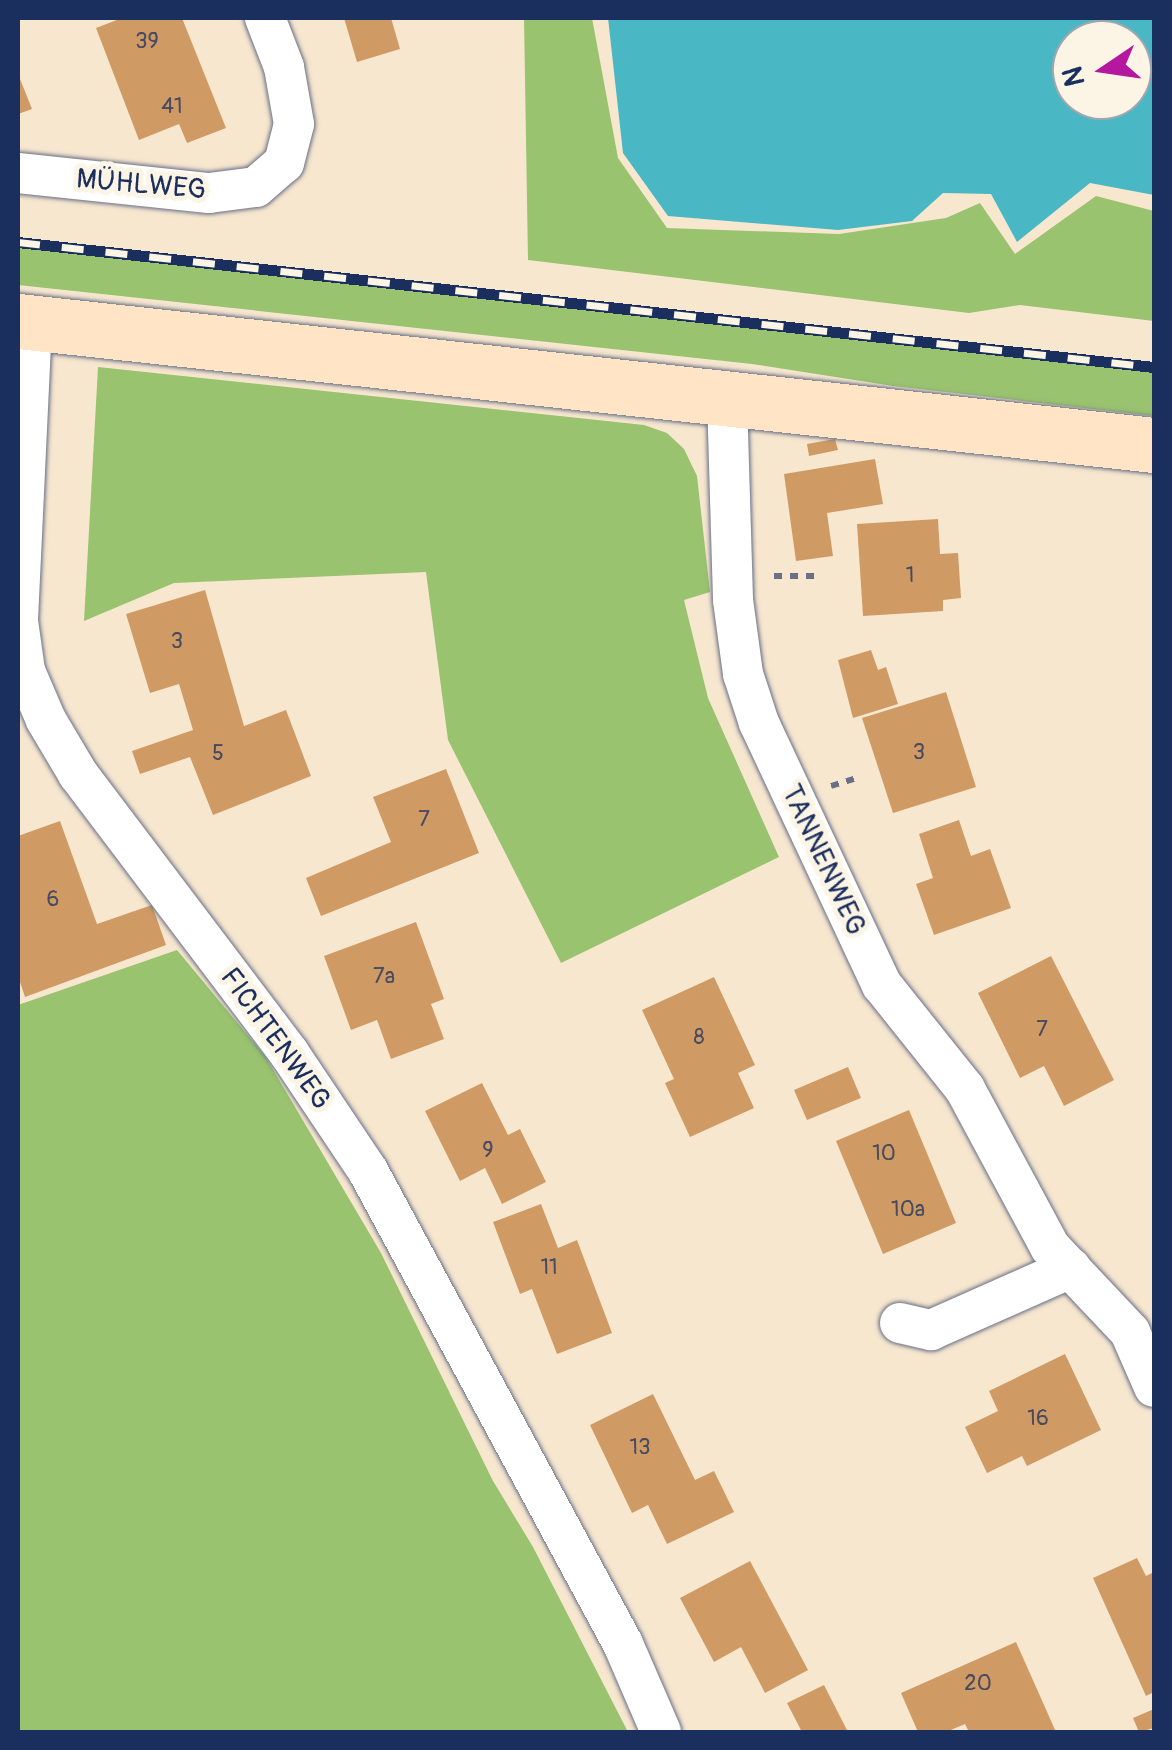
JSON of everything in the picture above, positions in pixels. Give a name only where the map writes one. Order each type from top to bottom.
[{"type":"street","name":"MÜHLWEG","points":[[18,173],[209,194],[256,186],[284,163],[294,124],[284,67],[265,18]]},
{"type":"street","points":[[25,322],[1154,445]]},
{"type":"street","name":"FICHTENWEG","points":[[25,322],[18,621],[25,672],[46,720],[78,774],[289,1052],[368,1170],[624,1644],[661,1732]]},
{"type":"street","name":"TANNENWEG","points":[[727,397],[734,600],[743,674],[759,723],[882,985],[964,1089],[1050,1247],[1130,1332],[1154,1387]]},
{"type":"street","points":[[900,1323],[931,1330],[1071,1268]]},
{"type":"green space","points":[[524,18],[592,18],[618,158],[667,228],[839,234],[946,218],[980,203],[1015,254],[1096,196],[1154,211],[1154,321],[1020,305],[969,313],[528,260]]},
{"type":"green space","points":[[18,242],[1154,367],[1154,416],[893,386],[752,364],[18,285]]},
{"type":"green space","points":[[98,367],[644,425],[667,433],[684,449],[697,476],[710,592],[684,600],[708,698],[779,857],[561,963],[448,740],[426,572],[174,583],[84,621]]},
{"type":"green space","points":[[177,950],[265,1056],[381,1253],[493,1481],[533,1547],[628,1732],[18,1732],[18,1005]]},
{"type":"water","points":[[608,18],[1154,18],[1154,195],[1090,183],[1017,242],[991,194],[943,193],[912,221],[838,230],[668,216],[623,153]]},
{"type":"building","points":[[122,18],[182,18],[226,128],[187,143],[179,124],[139,140],[96,28]]},
{"type":"building","points":[[344,18],[391,18],[400,49],[357,62]]},
{"type":"building","points":[[18,74],[32,109],[18,114]]},
{"type":"building","points":[[835,439],[838,450],[809,456],[807,444]]},
{"type":"building","points":[[875,459],[883,504],[827,513],[833,556],[796,561],[784,474]]},
{"type":"building","points":[[938,519],[940,554],[958,553],[961,598],[943,600],[943,611],[863,616],[857,524]]},
{"type":"building","points":[[205,590],[244,726],[286,710],[311,776],[213,815],[190,757],[140,774],[132,751],[193,730],[179,684],[150,693],[126,614]]},
{"type":"building","points":[[871,650],[878,670],[886,667],[898,704],[853,718],[838,660]]},
{"type":"building","points":[[946,692],[976,787],[893,813],[862,718]]},
{"type":"building","points":[[446,769],[479,853],[321,916],[306,878],[391,842],[373,797]]},
{"type":"building","points":[[959,820],[971,856],[990,849],[1011,908],[934,935],[916,884],[933,878],[919,834]]},
{"type":"building","points":[[60,821],[97,924],[152,905],[166,945],[25,997],[18,976],[18,836]]},
{"type":"building","points":[[416,922],[444,999],[431,1004],[444,1039],[391,1059],[377,1020],[351,1030],[324,956]]},
{"type":"building","points":[[1051,956],[1114,1080],[1064,1106],[1044,1066],[1020,1078],[978,993]]},
{"type":"building","points":[[714,977],[755,1065],[738,1073],[754,1108],[690,1137],[665,1083],[674,1079],[642,1010]]},
{"type":"building","points":[[848,1067],[861,1098],[807,1120],[794,1090]]},
{"type":"building","points":[[482,1083],[508,1135],[520,1129],[546,1182],[502,1204],[485,1168],[460,1181],[425,1111]]},
{"type":"building","points":[[909,1110],[956,1223],[883,1254],[836,1141]]},
{"type":"building","points":[[541,1204],[558,1248],[577,1240],[612,1333],[557,1354],[532,1289],[520,1294],[493,1222]]},
{"type":"building","points":[[1065,1354],[1101,1430],[1027,1466],[1022,1456],[987,1473],[965,1427],[998,1411],[989,1391]]},
{"type":"building","points":[[653,1394],[695,1480],[714,1471],[734,1512],[667,1544],[648,1505],[632,1513],[590,1425]]},
{"type":"building","points":[[1137,1558],[1146,1576],[1154,1572],[1154,1692],[1146,1696],[1093,1578]]},
{"type":"building","points":[[750,1561],[808,1670],[765,1693],[741,1647],[714,1662],[680,1598]]},
{"type":"building","points":[[1016,1642],[1056,1732],[969,1732],[965,1724],[946,1732],[918,1732],[901,1693]]},
{"type":"building","points":[[824,1685],[848,1732],[802,1732],[787,1703]]},
{"type":"building","points":[[1154,1709],[1154,1728],[1139,1732],[1133,1718]]},
{"type":"railway","points":[[18,242],[1154,367]]}]
